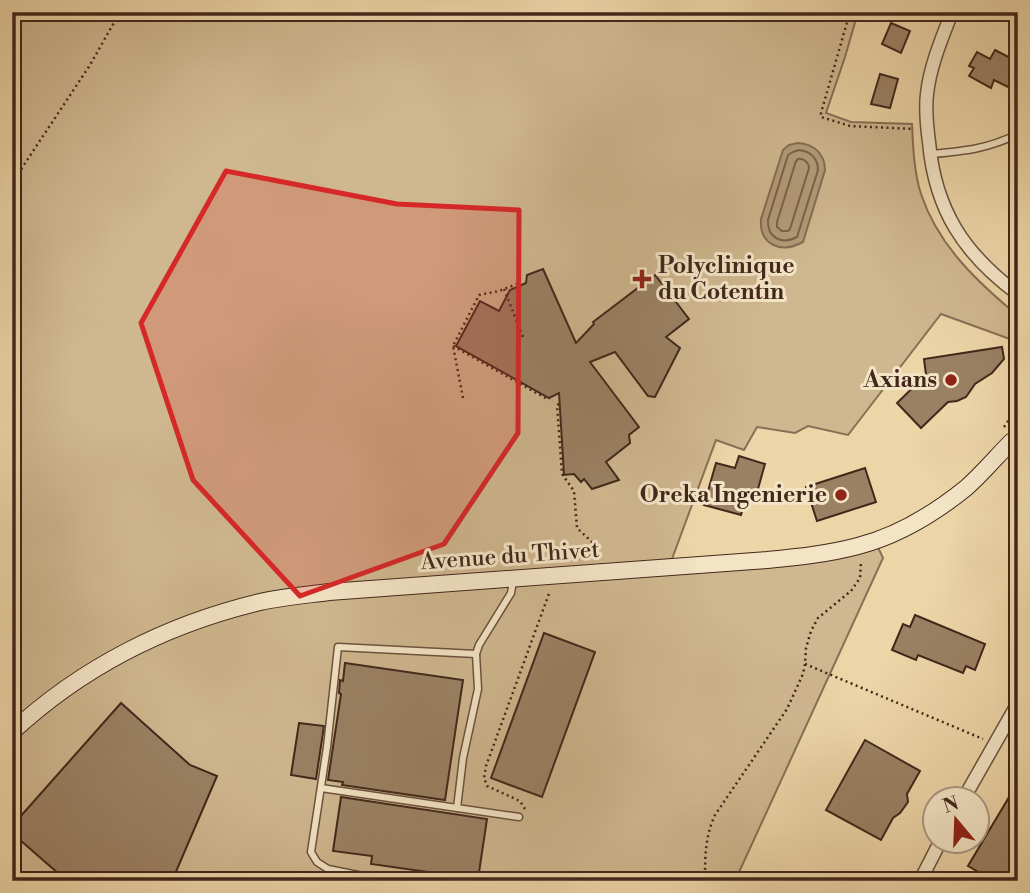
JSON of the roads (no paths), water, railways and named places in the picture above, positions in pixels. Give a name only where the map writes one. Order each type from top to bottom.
[{"type":"main road","name":"Avenue du Thivet","points":[[12,732],[74,682],[113,658],[204,618],[262,602],[329,592],[710,565],[805,556],[859,546],[907,527],[967,487],[1012,434]]},
{"type":"street","points":[[952,12],[935,58],[927,94],[927,130],[939,196],[968,248],[983,266],[1018,294]]},
{"type":"street","points":[[972,784],[1018,703]]},
{"type":"street","points":[[920,881],[934,854]]},
{"type":"lane","points":[[930,154],[970,151],[999,143],[1018,134]]},
{"type":"lane","points":[[457,808],[463,758],[478,689],[476,654],[511,593],[513,579]]},
{"type":"lane","points":[[388,881],[328,869],[317,862],[311,852],[327,747],[338,647],[476,654]]},
{"type":"lane","points":[[321,788],[519,817]]},
{"type":"water","points":[[798,143],[809,145],[818,151],[825,170],[803,242],[795,246],[780,247],[768,241],[761,228],[761,219],[783,150]]},
{"type":"place","name":"Polyclinique du Cotentin","points":[[642,279]]},
{"type":"place","name":"Axians","points":[[951,380]]},
{"type":"place","name":"Oreka Ingenierie","points":[[841,495]]}]
